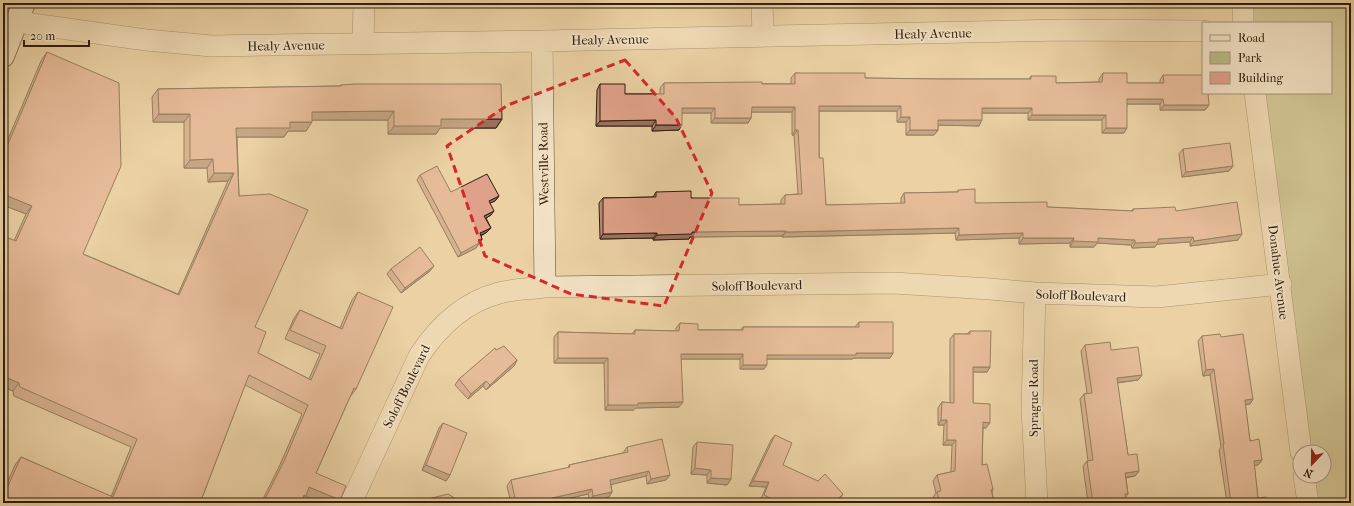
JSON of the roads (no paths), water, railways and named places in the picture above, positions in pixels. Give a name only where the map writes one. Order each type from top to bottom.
[{"type":"main road","points":[[3,56],[21,12]]},
{"type":"street","points":[[363,44],[364,3]]},
{"type":"street","points":[[762,3],[763,36]]},
{"type":"street","points":[[1243,3],[1243,22]]},
{"type":"street","name":"Healy Avenue","points":[[21,12],[146,40],[212,46],[542,41],[1063,30],[1165,32],[1202,31]]},
{"type":"street","name":"Westville Road","points":[[542,41],[545,287]]},
{"type":"street","name":"Donahue Avenue","points":[[1255,94],[1281,284],[1300,444]]},
{"type":"street","name":"Soloff Boulevard","points":[[351,503],[419,356],[430,339],[455,315],[481,299],[500,293],[545,287],[894,283],[990,289],[1035,294],[1157,297],[1281,284]]},
{"type":"street","name":"Sprague Road","points":[[1035,294],[1032,409],[1037,503]]},
{"type":"street","points":[[1305,484],[1308,503]]}]
